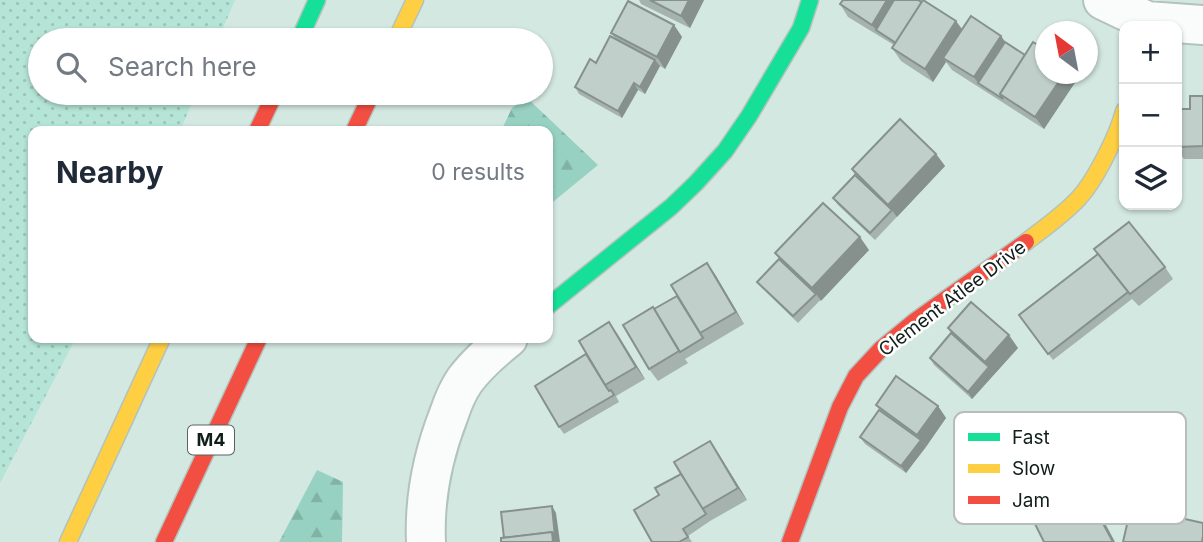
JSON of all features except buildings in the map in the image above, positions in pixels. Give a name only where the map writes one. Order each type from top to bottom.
[{"type":"main road","points":[[304,28],[317,0]]},
{"type":"main road","points":[[402,28],[415,0]]},
{"type":"main road","points":[[553,302],[671,206],[725,151],[801,29],[810,0]]},
{"type":"main road","points":[[259,126],[269,105]]},
{"type":"main road","points":[[356,126],[366,105]]},
{"type":"main road","name":"Clement Atlee Drive","points":[[790,542],[840,407],[856,376],[881,349],[915,321],[1041,231],[1078,199],[1102,163],[1119,126]]},
{"type":"main road","points":[[68,542],[160,343]]},
{"type":"main road","name":"M4","points":[[164,542],[257,343]]},
{"type":"street","points":[[1103,0],[1142,21]]},
{"type":"street","points":[[1182,25],[1203,25]]},
{"type":"street","points":[[426,542],[429,482],[437,447],[454,400],[463,382],[502,343]]},
{"type":"green space","points":[[0,0],[235,0],[223,28],[28,28],[28,105],[191,105],[182,126],[28,126],[28,343],[73,343],[0,483]]},
{"type":"green space","points":[[516,105],[534,105],[598,165],[553,202],[553,126],[503,126]]},
{"type":"green space","points":[[317,470],[343,482],[342,542],[279,542]]},
{"type":"traffic: fast","points":[[304,28],[317,0]]},
{"type":"traffic: fast","points":[[553,302],[671,207],[725,151],[801,28],[810,0]]},
{"type":"traffic: slow","points":[[402,28],[415,0]]},
{"type":"traffic: slow","points":[[1026,242],[1066,211],[1085,191],[1119,126]]},
{"type":"traffic: slow","points":[[68,542],[160,343]]},
{"type":"traffic: jam","points":[[259,126],[269,105]]},
{"type":"traffic: jam","points":[[356,126],[366,105]]},
{"type":"traffic: jam","points":[[790,542],[840,407],[856,376],[881,349],[915,321],[1026,242]]},
{"type":"traffic: jam","points":[[164,542],[257,343]]}]
